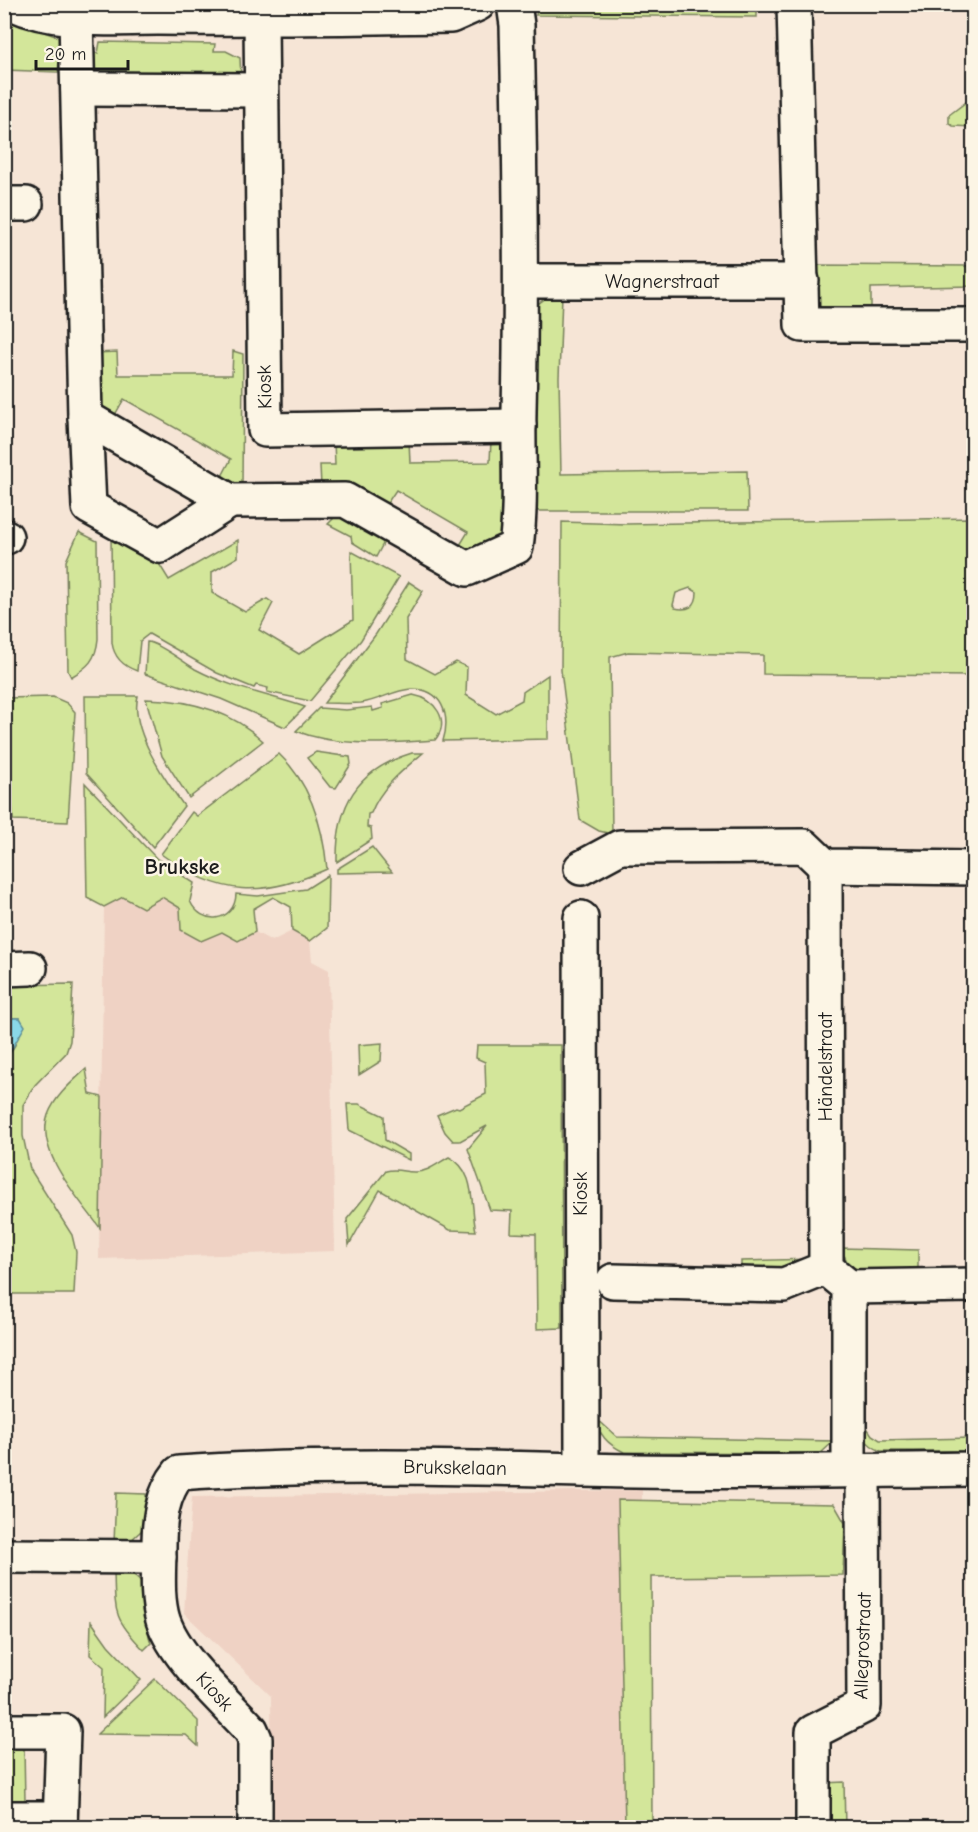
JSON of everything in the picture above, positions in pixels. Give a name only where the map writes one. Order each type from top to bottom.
[{"type":"street","points":[[14,4],[28,11],[76,17],[261,19],[451,16],[478,4]]},
{"type":"street","points":[[85,417],[230,501],[345,500],[467,569],[516,547],[520,518],[522,280],[517,25],[514,4]]},
{"type":"street","points":[[794,4],[802,325],[974,325]]},
{"type":"street","points":[[76,17],[89,507],[159,546],[230,501]]},
{"type":"street","name":"Kiosk","points":[[261,19],[265,430],[519,426]]},
{"type":"street","points":[[78,89],[260,90]]},
{"type":"street","name":"Wagnerstraat","points":[[522,280],[802,281]]},
{"type":"street","points":[[581,868],[620,847],[804,846],[825,866],[974,868]]},
{"type":"street","name":"Händelstraat","points":[[825,866],[838,1277],[856,1471]]},
{"type":"street","name":"Kiosk","points":[[581,918],[582,1470]]},
{"type":"street","points":[[613,1281],[784,1285],[838,1277],[974,1285]]},
{"type":"street","name":"Brukskelaan","points":[[159,1557],[163,1504],[171,1483],[179,1473],[318,1466],[433,1465],[582,1470],[974,1469]]},
{"type":"street","name":"Allegrostraat","points":[[813,1827],[813,1732],[864,1706],[856,1471]]},
{"type":"street","points":[[4,1556],[159,1557]]},
{"type":"street","name":"Kiosk","points":[[159,1557],[159,1599],[162,1618],[170,1636],[188,1661],[251,1730],[255,1739],[255,1827]]},
{"type":"street","points":[[4,1731],[63,1731],[60,1823],[4,1818]]},
{"type":"shaded area","points":[[123,897],[143,908],[162,897],[238,941],[255,932],[272,941],[292,931],[310,941],[312,961],[329,970],[335,1251],[99,1259],[104,907]]},
{"type":"shaded area","points":[[642,1490],[641,1827],[272,1827],[271,1696],[184,1613],[192,1497]]},
{"type":"green space","points":[[539,4],[757,5],[757,17],[536,15]]},
{"type":"green space","points":[[5,18],[61,38],[58,72],[5,70]]},
{"type":"green space","points":[[100,42],[215,44],[214,51],[226,51],[240,58],[241,79],[92,79],[93,53],[98,53]]},
{"type":"green space","points":[[973,53],[973,127],[953,126],[949,123],[949,115],[970,99]]},
{"type":"green space","points":[[810,265],[973,266],[973,286],[871,288],[871,311],[823,309],[817,306]]},
{"type":"green space","points":[[562,295],[559,378],[561,474],[747,471],[748,511],[531,511],[534,307],[546,298]]},
{"type":"green space","points":[[233,351],[243,354],[242,487],[220,480],[231,459],[124,399],[112,420],[94,398],[95,353],[117,352],[118,375],[232,375]]},
{"type":"green space","points":[[409,440],[410,463],[490,462],[491,440],[503,444],[506,534],[475,553],[457,550],[468,532],[396,490],[384,508],[321,486],[320,465],[335,465],[334,441]]},
{"type":"green space","points":[[338,514],[385,540],[376,557],[352,542],[351,536],[328,524]]},
{"type":"green space","points":[[973,518],[973,676],[763,674],[763,655],[628,652],[610,657],[612,834],[599,831],[580,820],[561,670],[562,522],[627,524]],"holes":[[[690,588],[697,592],[697,597],[691,607],[680,609],[673,605],[676,593]]]},
{"type":"green space","points":[[79,532],[97,541],[98,639],[93,658],[82,670],[71,677],[68,671],[66,561]]},
{"type":"green space","points":[[111,534],[158,562],[169,580],[238,540],[238,557],[212,572],[212,593],[245,612],[267,599],[273,603],[259,630],[299,654],[353,620],[351,551],[399,577],[361,640],[310,701],[267,692],[268,688],[256,685],[254,688],[217,673],[149,634],[140,641],[137,671],[123,664],[117,657],[112,643]]},
{"type":"green space","points":[[409,582],[423,591],[406,619],[407,659],[435,674],[456,662],[467,667],[466,695],[496,714],[522,700],[523,692],[548,675],[548,739],[443,741],[446,722],[442,705],[437,698],[422,690],[405,690],[361,703],[324,703],[376,634]]},
{"type":"green space","points":[[147,642],[157,645],[195,669],[223,682],[305,707],[285,727],[221,699],[145,674]]},
{"type":"green space","points":[[413,695],[428,701],[441,718],[440,732],[435,740],[383,743],[347,742],[296,731],[319,708],[346,710],[372,707],[373,711],[383,708],[382,704]]},
{"type":"green space","points":[[85,696],[138,696],[139,724],[144,739],[159,769],[184,806],[153,847],[86,773]]},
{"type":"green space","points":[[53,697],[67,703],[75,712],[68,822],[13,820],[12,800],[5,799],[5,698]]},
{"type":"green space","points":[[146,699],[178,702],[209,709],[238,722],[263,741],[189,798],[162,756]]},
{"type":"green space","points":[[316,752],[350,757],[351,764],[336,788],[330,787],[307,758]]},
{"type":"green space","points":[[412,753],[423,753],[393,780],[371,813],[368,814],[367,827],[371,828],[372,839],[337,862],[340,824],[353,793],[363,780],[377,769]]},
{"type":"green space","points":[[279,754],[299,779],[314,807],[327,869],[282,885],[242,888],[202,879],[161,854],[192,812],[197,816]]},
{"type":"green space","points":[[85,783],[157,859],[194,883],[190,901],[202,915],[217,918],[224,916],[234,904],[236,894],[258,896],[306,889],[328,875],[327,928],[310,941],[292,931],[291,907],[273,897],[253,909],[255,932],[238,941],[222,932],[201,941],[181,930],[180,908],[162,897],[143,908],[123,897],[104,907],[87,898]]},
{"type":"green space","points":[[372,847],[392,872],[337,873],[337,869]]},
{"type":"green space","points":[[73,984],[70,1041],[66,1053],[35,1085],[23,1105],[23,1136],[30,1169],[72,1235],[76,1252],[74,1294],[5,1294],[4,1192],[8,1185],[4,1180],[5,1061],[15,1045],[20,1018],[5,1018],[5,985]]},
{"type":"green space","points":[[382,1043],[381,1061],[359,1075],[358,1045]]},
{"type":"green space","points":[[477,1045],[561,1045],[562,1328],[537,1329],[536,1234],[511,1233],[512,1211],[490,1210],[468,1149],[487,1126],[460,1141],[453,1141],[445,1132],[437,1115],[456,1107],[459,1108],[486,1094],[485,1062],[476,1058]]},
{"type":"green space","points":[[86,1069],[90,1094],[102,1097],[100,1228],[71,1190],[53,1160],[46,1129],[48,1115],[55,1102]]},
{"type":"green space","points":[[347,1104],[359,1104],[384,1116],[385,1140],[409,1154],[409,1160],[349,1130]]},
{"type":"green space","points":[[449,1157],[458,1163],[468,1180],[476,1231],[450,1230],[380,1190],[349,1245],[347,1219],[386,1171],[423,1171]]},
{"type":"green space","points":[[841,1248],[918,1250],[918,1271],[861,1271],[849,1266]]},
{"type":"green space","points":[[812,1259],[802,1268],[741,1271],[741,1261]]},
{"type":"green space","points":[[595,1417],[617,1437],[834,1441],[821,1453],[624,1452],[605,1438]]},
{"type":"green space","points":[[861,1419],[872,1435],[880,1440],[973,1438],[973,1451],[881,1451],[865,1439]]},
{"type":"green space","points":[[116,1493],[146,1494],[146,1518],[141,1531],[131,1540],[114,1543]]},
{"type":"green space","points":[[618,1500],[834,1504],[845,1523],[843,1575],[651,1577],[652,1827],[625,1827]]},
{"type":"green space","points":[[114,1569],[129,1573],[139,1579],[144,1587],[151,1643],[144,1650],[126,1630],[118,1614]]},
{"type":"green space","points":[[91,1621],[108,1645],[141,1680],[103,1717],[104,1667],[90,1655]]},
{"type":"green space","points":[[155,1679],[198,1721],[198,1746],[186,1735],[97,1734]]},
{"type":"green space","points":[[4,1742],[24,1747],[25,1802],[5,1808]]},
{"type":"green space","points":[[844,1782],[845,1827],[823,1827],[823,1783]]},
{"type":"water","points":[[5,1018],[20,1018],[25,1026],[5,1061]]},
{"type":"district","name":"Brukske","points":[[182,866]]}]
